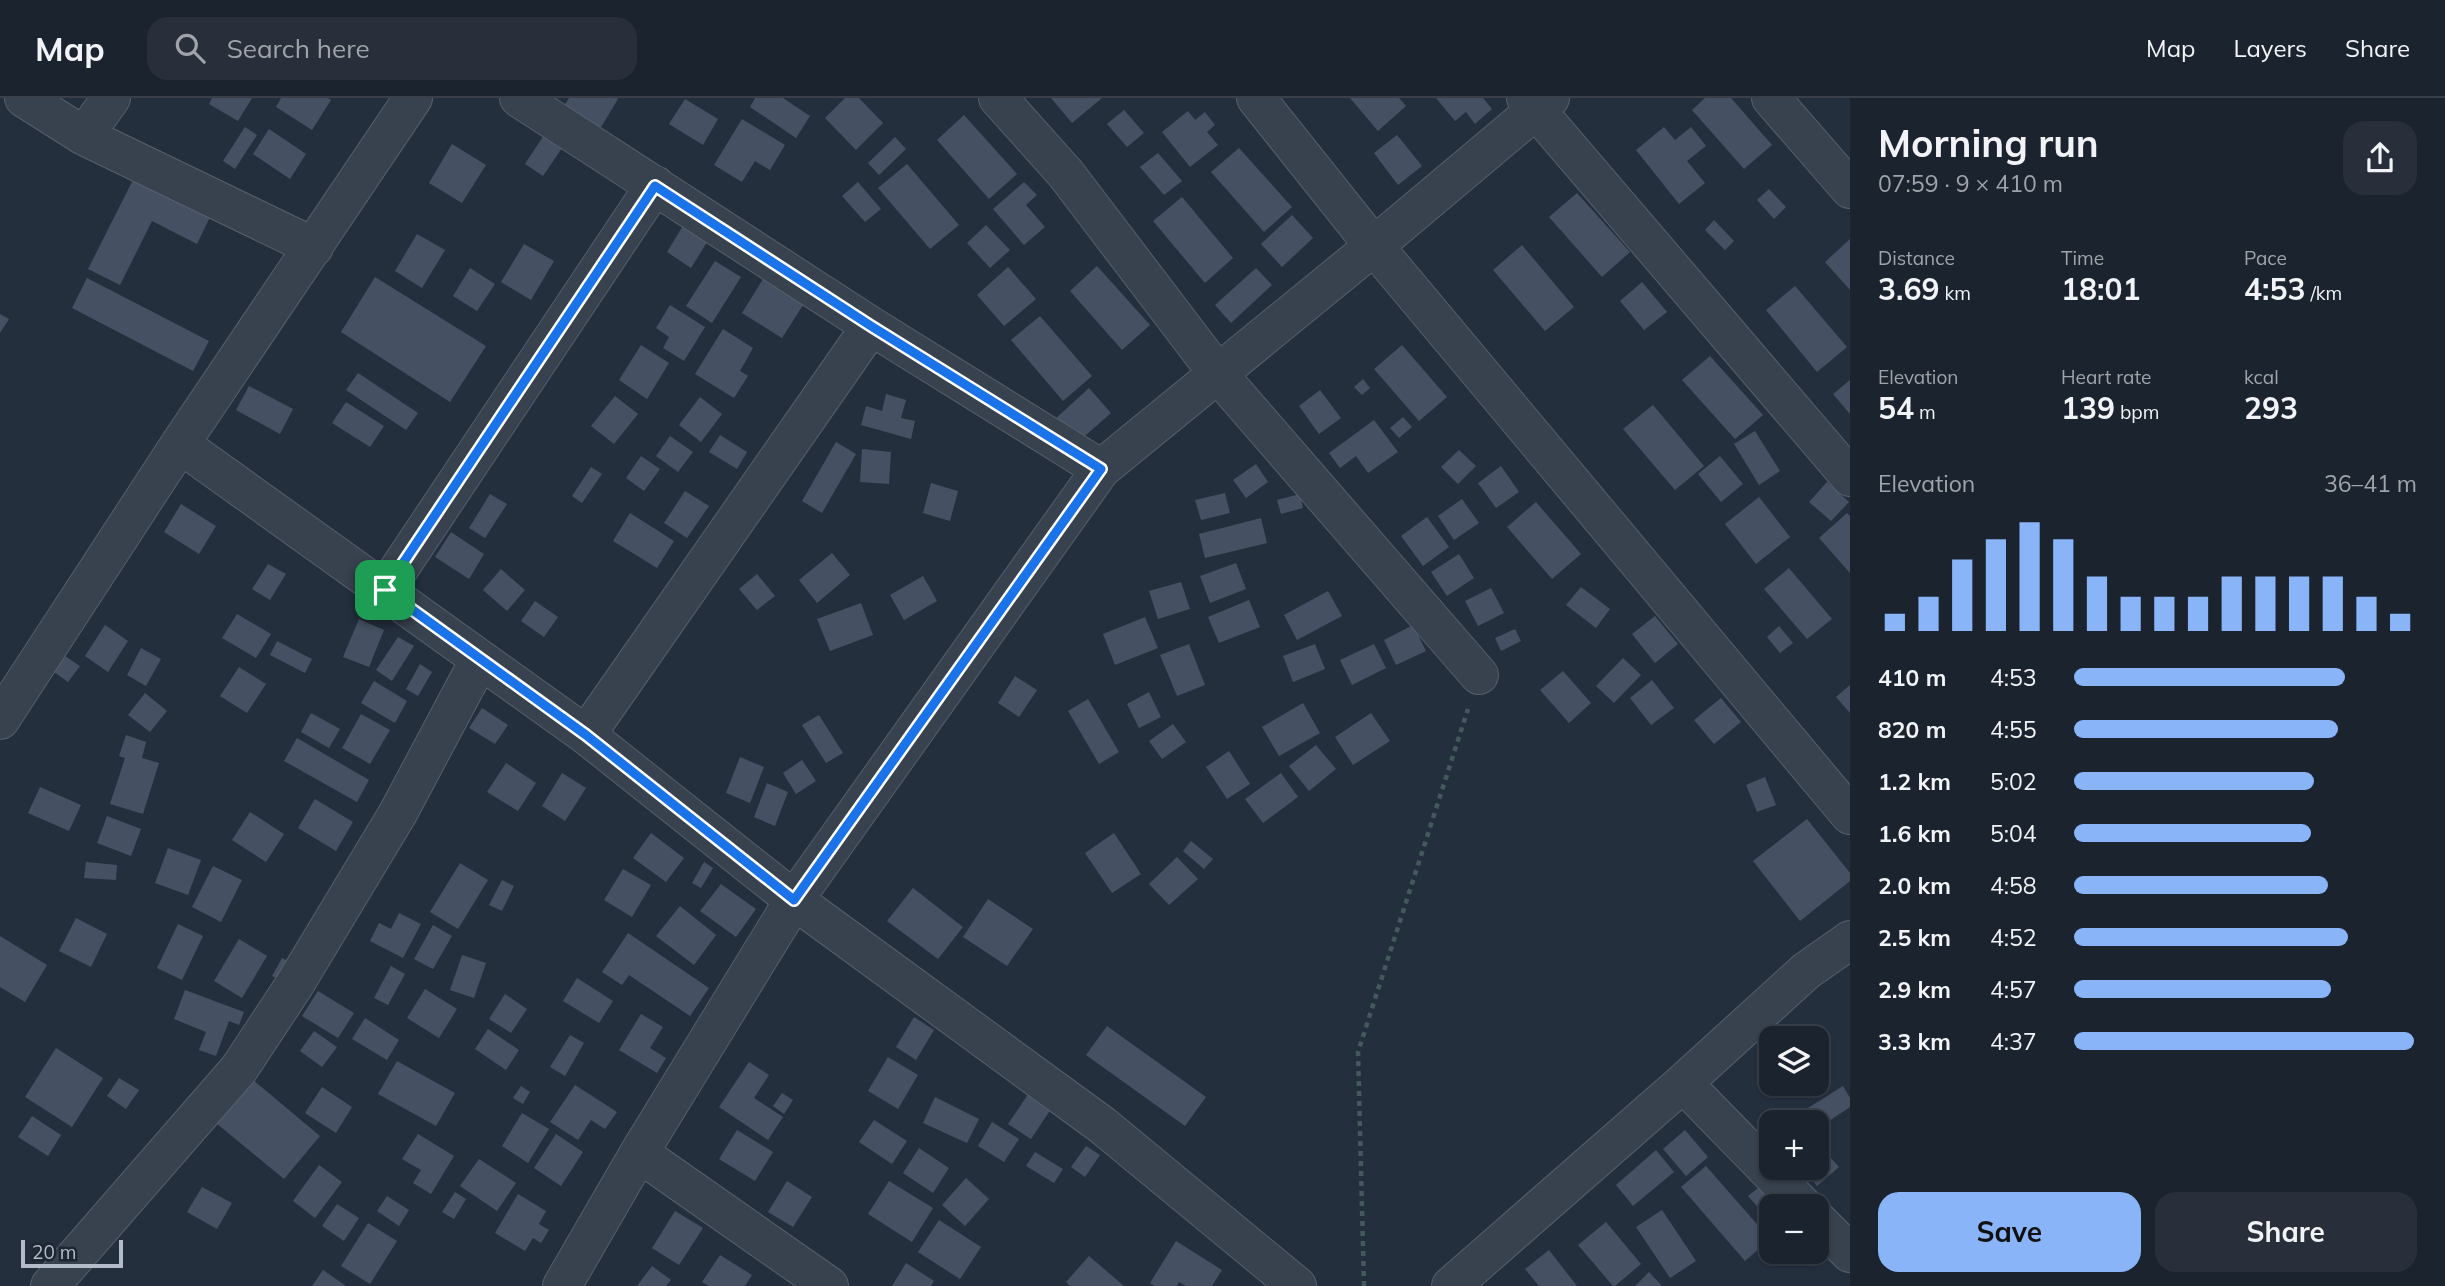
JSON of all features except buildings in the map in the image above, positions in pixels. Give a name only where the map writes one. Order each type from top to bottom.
[{"type":"street","points":[[24,98],[85,136],[314,247]]},
{"type":"street","points":[[85,136],[111,98]]},
{"type":"street","points":[[0,720],[180,444],[413,98]]},
{"type":"street","points":[[519,98],[871,326],[1101,469]]},
{"type":"street","points":[[998,98],[1066,174],[1218,374],[1479,675]]},
{"type":"street","points":[[1256,98],[1374,246],[1850,815]]},
{"type":"street","points":[[1771,98],[1850,189]]},
{"type":"street","points":[[562,1286],[639,1153],[794,900],[1101,469],[1374,246],[1537,102],[1850,477]]},
{"type":"street","points":[[385,590],[655,186]]},
{"type":"street","points":[[586,735],[871,326]]},
{"type":"street","points":[[180,444],[586,735],[794,900],[1102,1125],[1297,1286]]},
{"type":"street","points":[[50,1286],[239,1069],[295,984],[398,813],[481,659]]},
{"type":"street","points":[[1451,1286],[1683,1083],[1806,971],[1850,940]]},
{"type":"street","points":[[1683,1083],[1791,1194]]},
{"type":"street","points":[[639,1153],[829,1286]]},
{"type":"street","points":[[1829,1232],[1850,1254]]},
{"type":"path","points":[[1364,1286],[1358,1052],[1479,675]]},
{"type":"route","points":[[655,186],[871,326],[1101,469],[794,900],[586,735],[385,590],[655,186]]}]
